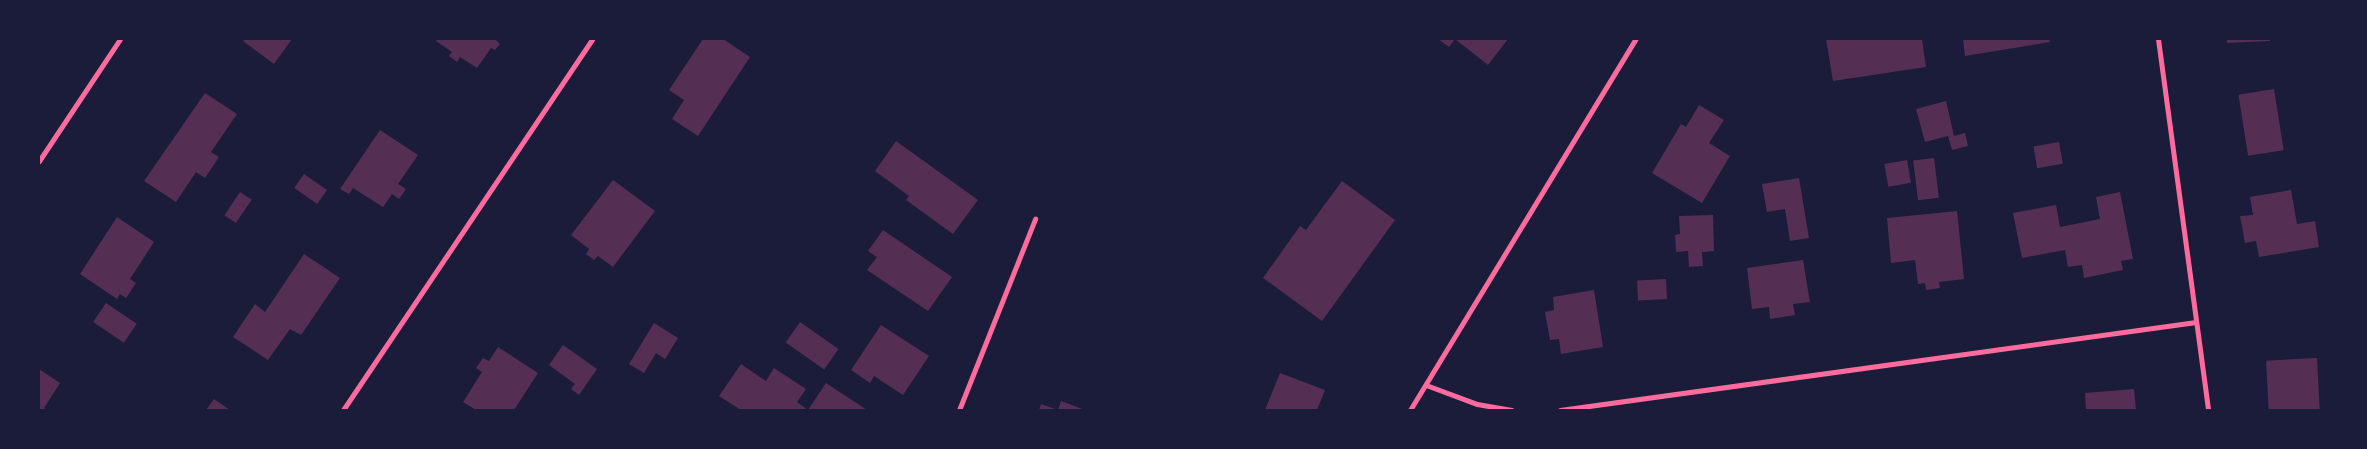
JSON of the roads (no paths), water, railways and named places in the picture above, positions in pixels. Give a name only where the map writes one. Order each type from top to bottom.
[{"type":"street","points":[[39,161],[120,39]]},
{"type":"street","points":[[343,410],[592,39]]},
{"type":"street","points":[[1410,410],[1636,39]]},
{"type":"street","points":[[2158,39],[2208,410]]},
{"type":"street","points":[[959,410],[1034,219]]},
{"type":"street","points":[[1560,410],[2196,322]]},
{"type":"street","points":[[1426,385],[1478,404],[1511,410]]}]
